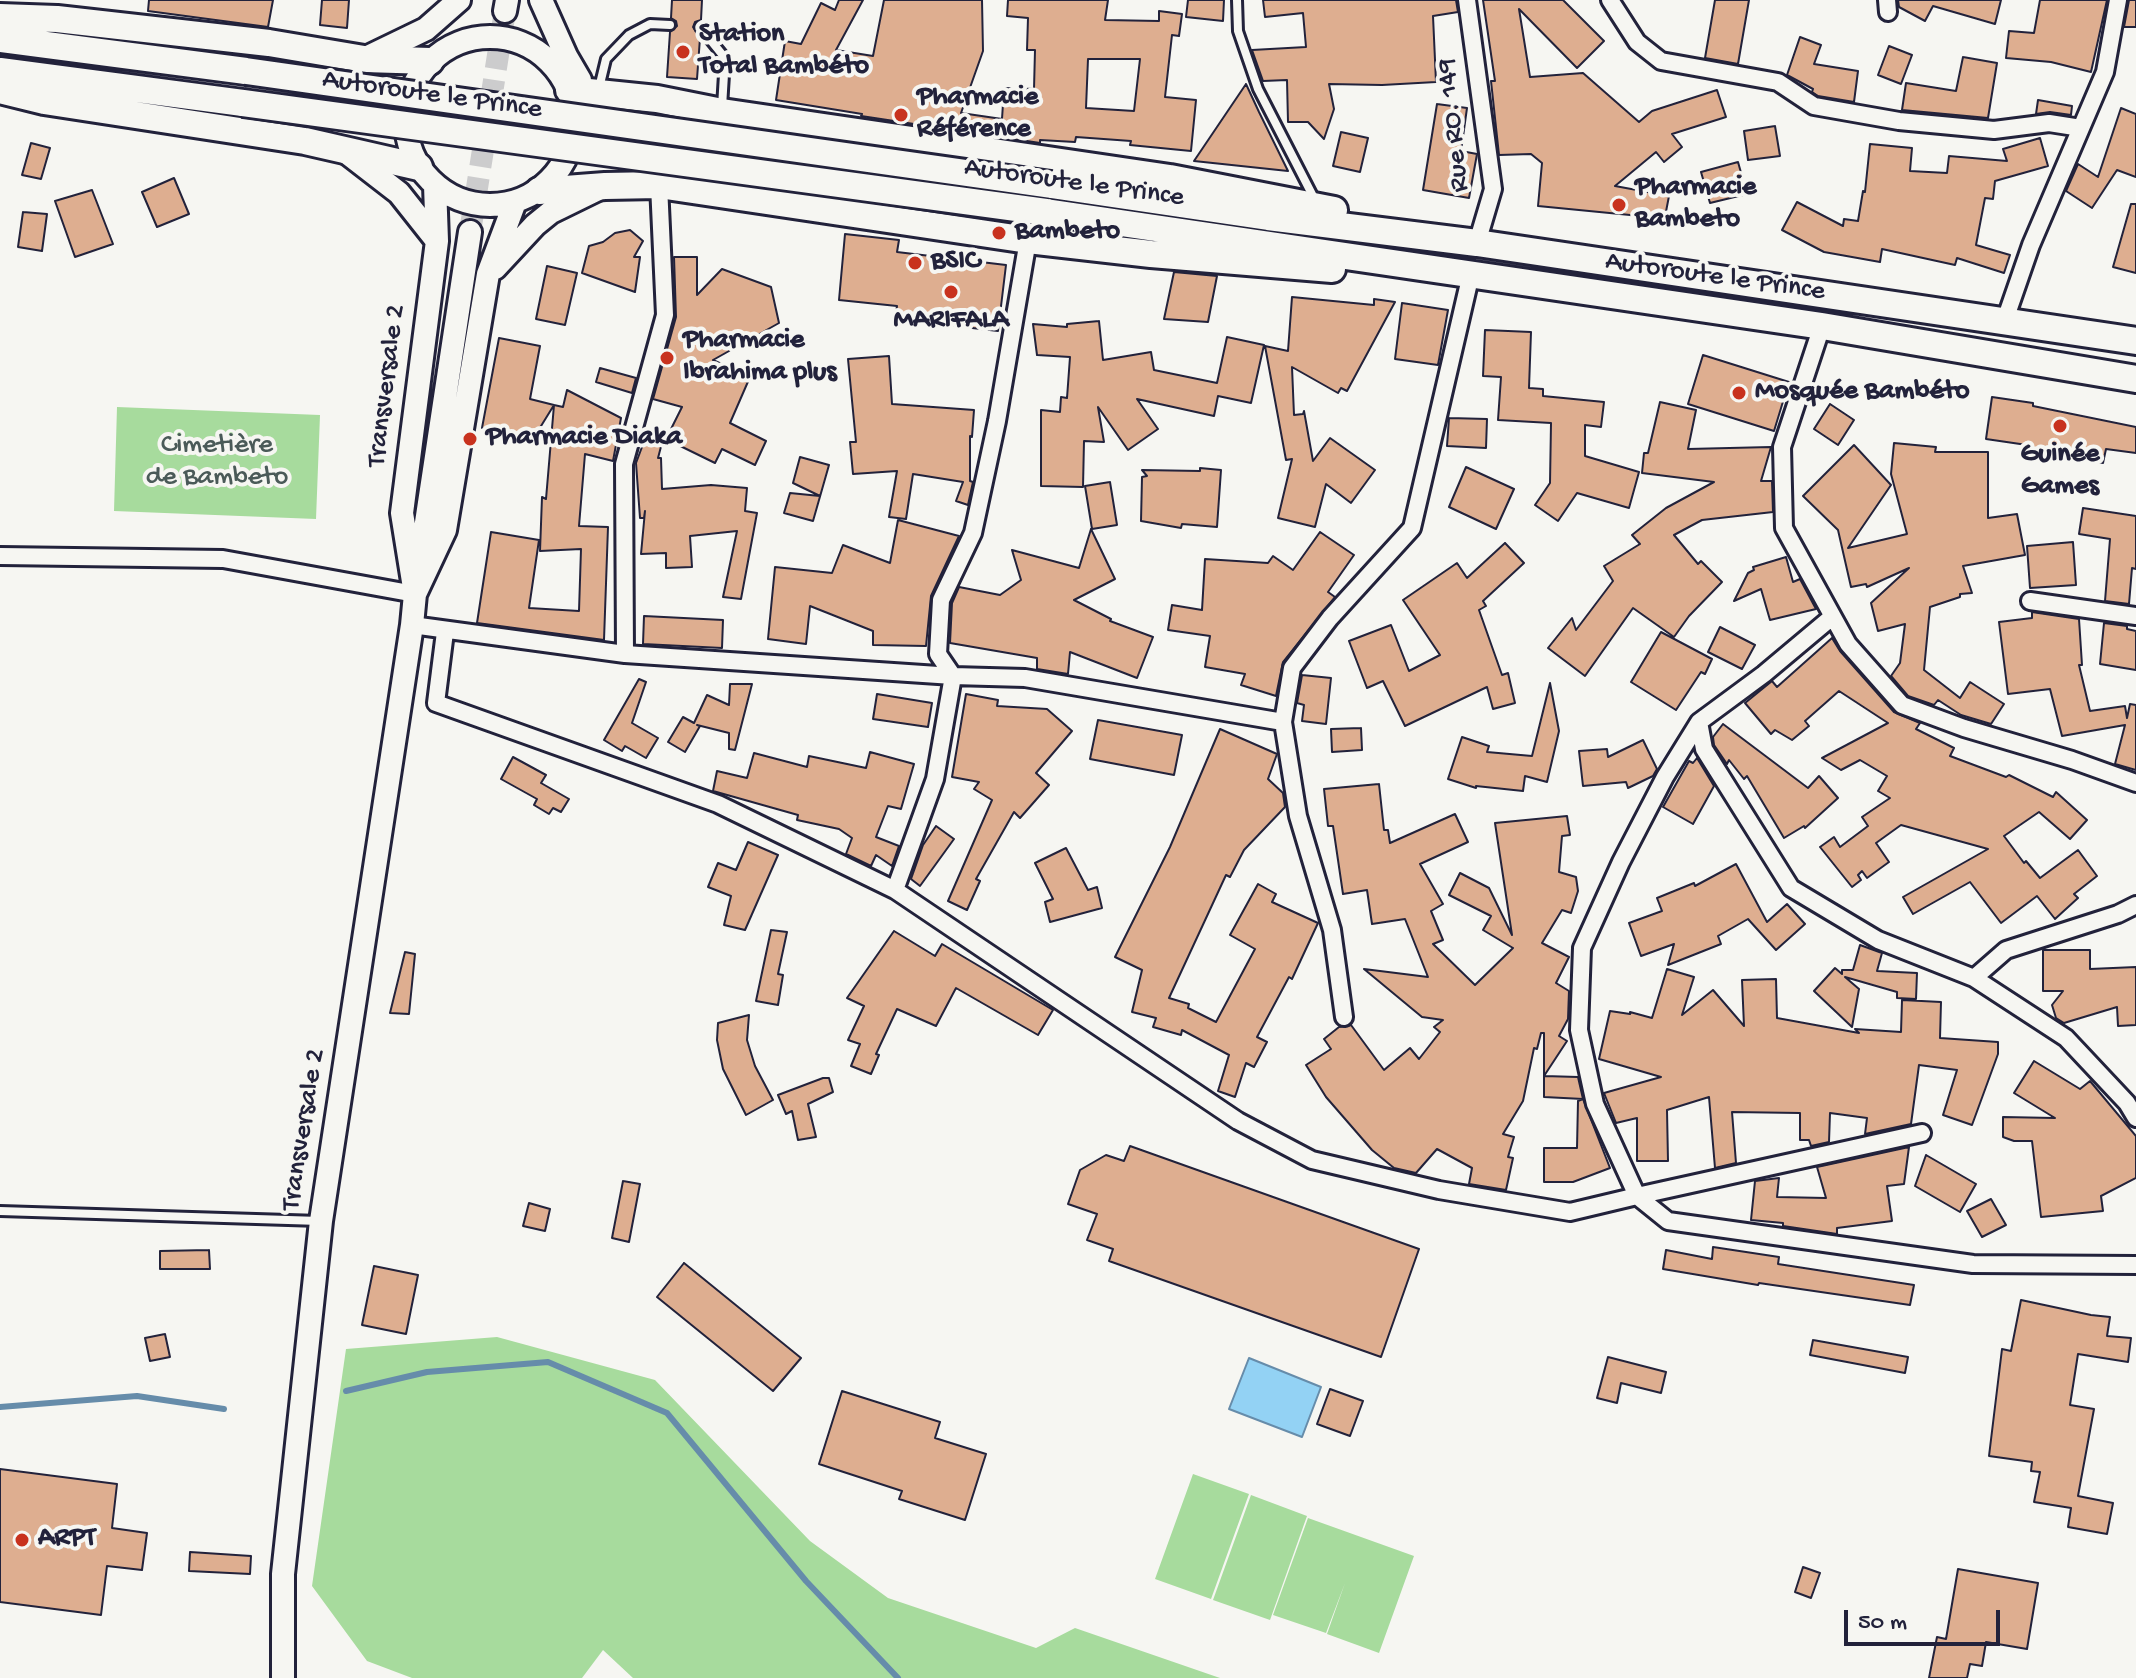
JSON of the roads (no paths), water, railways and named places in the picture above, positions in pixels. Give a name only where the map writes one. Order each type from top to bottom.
[{"type":"main road","points":[[364,59],[426,29],[459,0]]},
{"type":"main road","points":[[427,176],[407,141],[405,112],[413,84],[436,55],[465,0]]},
{"type":"main road","points":[[539,0],[543,55]]},
{"type":"main road","points":[[539,0],[584,91],[575,118],[572,146],[559,171],[539,191]]},
{"type":"main road","points":[[0,17],[57,19],[239,39],[364,59],[436,55],[467,39],[494,36],[520,41],[543,55],[584,91],[657,99],[722,112],[1170,178],[1318,206],[1477,243]]},
{"type":"main road","name":"Autoroute le Prince","points":[[0,39],[246,71],[1268,217],[1477,243],[2136,341]]},
{"type":"main road","name":"Autoroute le Prince","points":[[0,71],[1046,212],[1822,326],[2136,379]]},
{"type":"main road","points":[[0,90],[44,101],[341,149],[427,176],[459,200],[487,206],[515,202],[539,191],[659,185],[1028,240],[1318,269],[1471,274]]},
{"type":"main road","points":[[341,149],[399,193],[437,241]]},
{"type":"main road","name":"Transversale 2","points":[[283,1678],[283,1574],[321,1221],[415,594],[402,513],[437,241],[427,176]]},
{"type":"main road","points":[[488,274],[551,212],[605,186]]},
{"type":"main road","name":"Transversale 2","points":[[415,594],[445,530],[488,274],[515,202]]},
{"type":"main road","points":[[415,594],[470,232]]},
{"type":"street","name":"Rue RO. 149","points":[[1467,0],[1493,189],[1477,243]]},
{"type":"street","points":[[1610,0],[1637,42],[1661,61],[1778,82],[1814,106],[1899,121],[1994,130],[2049,123],[2081,128]]},
{"type":"street","points":[[2005,320],[2031,245],[2105,72],[2118,0]]},
{"type":"street","points":[[625,654],[624,464],[665,315],[659,185]]},
{"type":"street","points":[[895,890],[935,779],[953,676],[938,654],[941,600],[973,533],[997,421],[1028,240]]},
{"type":"street","points":[[1344,1017],[1332,930],[1298,816],[1283,722],[1292,668],[1330,618],[1412,528],[1471,274]]},
{"type":"street","points":[[1822,326],[1782,447],[1784,528],[1848,644],[1902,705],[2136,783]]},
{"type":"street","points":[[0,556],[223,559],[415,594]]},
{"type":"street","points":[[2030,601],[2136,616]]},
{"type":"street","points":[[1832,617],[1764,674],[1699,722],[1665,777],[1621,862],[1582,948],[1579,1030],[1595,1104],[1637,1196],[1668,1221],[1973,1264],[2136,1265]]},
{"type":"street","points":[[412,625],[445,632],[625,654],[1025,678],[1283,722]]},
{"type":"street","points":[[445,632],[436,703],[718,804],[895,890],[1238,1121],[1312,1160],[1439,1190],[1570,1212],[1922,1133]]},
{"type":"street","points":[[1699,722],[1704,749],[1791,888],[1878,940],[1974,978],[2066,1038],[2127,1103],[2136,1118]]},
{"type":"street","points":[[1974,978],[2006,950],[2118,914],[2136,905]]},
{"type":"lane","points":[[1237,0],[1238,31],[1258,89],[1318,206]]},
{"type":"lane","points":[[584,91],[606,59],[629,35],[650,24],[670,25]]},
{"type":"lane","points":[[700,27],[725,58],[722,112]]},
{"type":"lane","points":[[0,1211],[321,1221]]},
{"type":"water","points":[[1249,1358],[1321,1387],[1302,1437],[1229,1409]]},
{"type":"waterway","points":[[346,1391],[427,1372],[548,1362],[667,1413],[806,1581],[898,1678]]},
{"type":"waterway","points":[[0,1407],[137,1396],[224,1409]]},
{"type":"tunnel","points":[[470,232],[505,11]]},
{"type":"place","name":"Station Total Bambéto","points":[[683,52]]},
{"type":"place","name":"Pharmacie Référence","points":[[901,115]]},
{"type":"place","name":"Pharmacie Bambeto","points":[[1619,205]]},
{"type":"place","name":"Bambeto","points":[[999,233]]},
{"type":"place","name":"BSIC","points":[[915,263]]},
{"type":"place","name":"MARIFALA","points":[[951,292]]},
{"type":"place","name":"Pharmacie Ibrahima plus","points":[[667,358]]},
{"type":"place","name":"Mosquée Bambéto","points":[[1739,393]]},
{"type":"place","name":"Guinée Games","points":[[2060,426]]},
{"type":"place","name":"Pharmacie Diaka","points":[[470,439]]},
{"type":"place","name":"ARPT","points":[[22,1540]]},
{"type":"park label","name":"Cimetière de Bambeto","points":[[217,463]]}]
